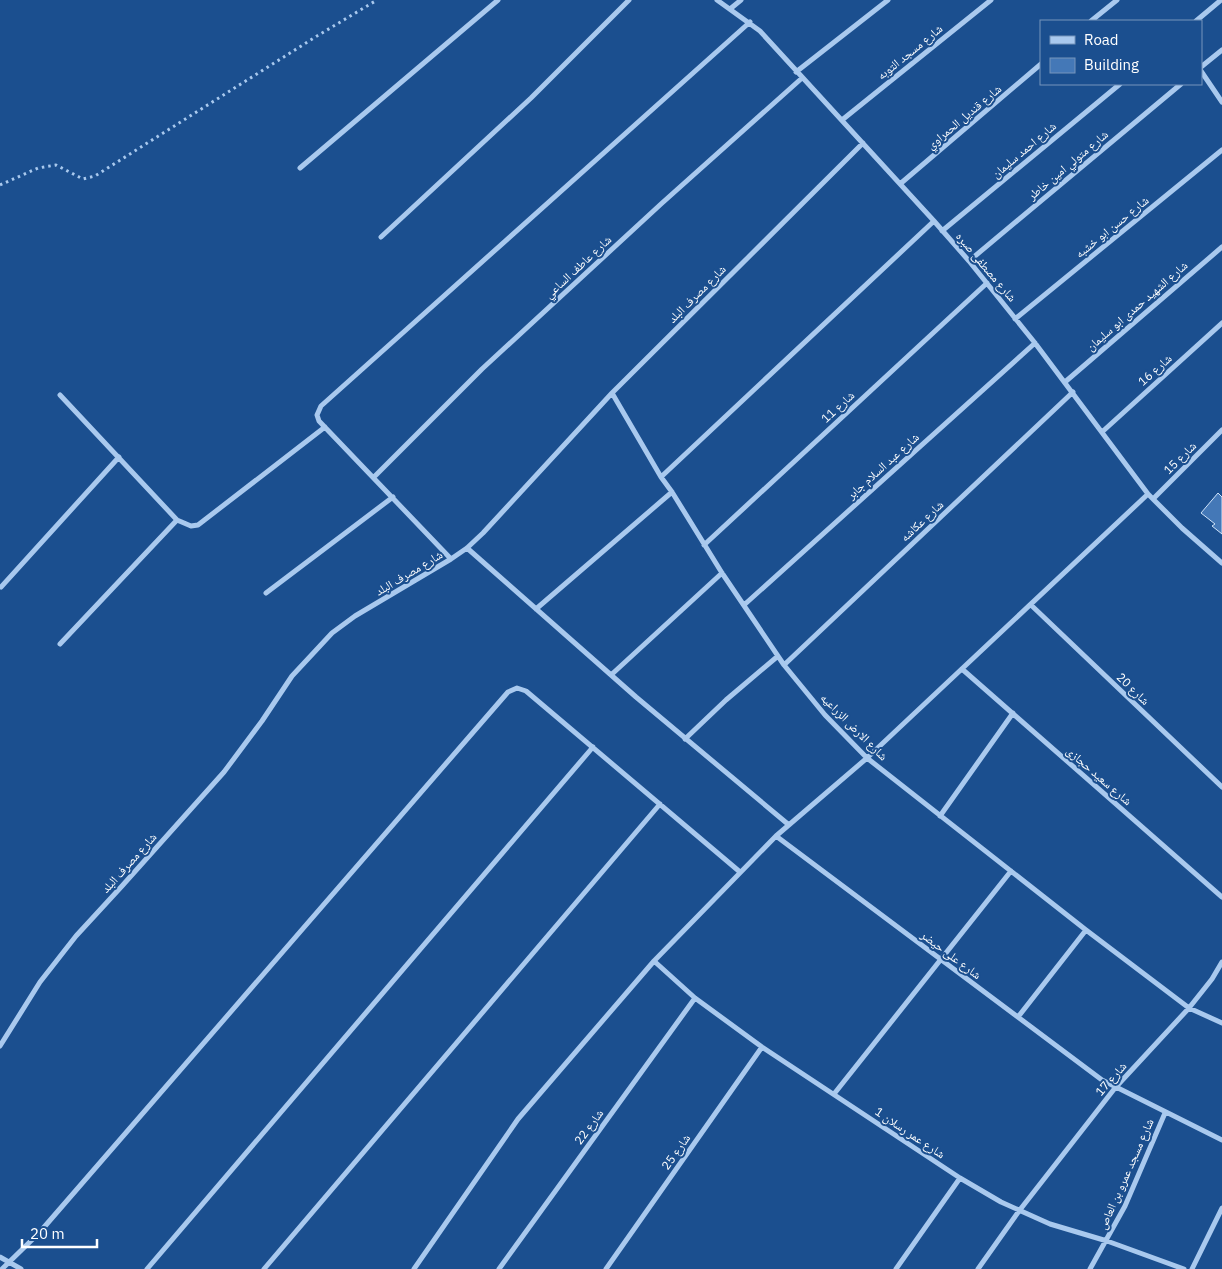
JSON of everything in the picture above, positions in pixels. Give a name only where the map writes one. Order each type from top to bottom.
[{"type":"street","points":[[300,168],[498,0]]},
{"type":"street","points":[[381,237],[532,98],[629,0]]},
{"type":"street","name":"شارع مصطفى صبره","points":[[717,0],[760,31],[934,221],[1035,343],[1148,494],[1182,528],[1222,562]]},
{"type":"street","points":[[730,9],[741,0]]},
{"type":"street","points":[[796,72],[888,0]]},
{"type":"street","name":"شارع مسجد التوبه","points":[[842,120],[991,0]]},
{"type":"street","points":[[1093,20],[1116,0]]},
{"type":"street","points":[[1197,20],[1221,0]]},
{"type":"street","points":[[451,559],[319,421],[317,415],[320,406],[750,22]]},
{"type":"street","points":[[1202,68],[1222,50]]},
{"type":"street","name":"شارع قنديل الحمراوي","points":[[900,184],[1040,65]]},
{"type":"street","points":[[1202,71],[1222,102]]},
{"type":"street","name":"شارع عاطف الساعي","points":[[374,477],[482,369],[661,204],[802,78]]},
{"type":"street","name":"شارع احمد سليمان","points":[[942,231],[1119,85]]},
{"type":"street","name":"شارع متولي امين خاطر","points":[[968,261],[1180,85]]},
{"type":"street","name":"شارع مصرف البلد","points":[[0,1046],[40,982],[76,936],[224,772],[262,721],[292,676],[314,651],[332,633],[355,616],[468,548],[612,393],[863,144]]},
{"type":"street","name":"شارع حسن ابو خشبه","points":[[1015,319],[1222,150]]},
{"type":"street","points":[[661,478],[934,221]]},
{"type":"street","name":"شارع الشهيد حمدى ابو سليمان","points":[[1065,382],[1222,247]]},
{"type":"street","name":"شارع 11","points":[[704,545],[986,283]]},
{"type":"street","name":"شارع 16","points":[[1102,432],[1222,323]]},
{"type":"street","name":"شارع عبد السلام جابر","points":[[744,605],[1035,343]]},
{"type":"street","name":"شارع عكاشه","points":[[784,665],[1073,392]]},
{"type":"street","name":"شارع الارض الزراعيه","points":[[612,393],[661,478],[784,665],[825,714],[867,758],[1086,930],[1189,1008],[1222,1023]]},
{"type":"street","points":[[60,395],[177,520],[191,526],[198,526],[325,427]]},
{"type":"street","name":"شارع 15","points":[[1153,499],[1222,430]]},
{"type":"street","points":[[1,587],[119,457]]},
{"type":"street","points":[[536,609],[672,492]]},
{"type":"street","points":[[414,1269],[518,1119],[654,961],[776,836],[867,758],[1148,494]]},
{"type":"street","points":[[266,593],[393,498]]},
{"type":"street","points":[[60,644],[177,520]]},
{"type":"street","points":[[468,548],[685,739],[789,824]]},
{"type":"street","points":[[611,675],[722,573]]},
{"type":"street","name":"شارع 20","points":[[1031,604],[1222,787]]},
{"type":"street","points":[[685,739],[726,700],[778,656]]},
{"type":"street","name":"شارع سعيد حجازى","points":[[962,669],[1222,898]]},
{"type":"street","points":[[2,1269],[39,1233],[508,692],[517,688],[526,691],[740,872]]},
{"type":"street","points":[[940,816],[1013,713]]},
{"type":"street","points":[[147,1269],[592,747]]},
{"type":"street","points":[[264,1269],[660,804]]},
{"type":"street","name":"شارع على حيضر","points":[[776,836],[1102,1080],[1222,1140]]},
{"type":"street","points":[[834,1094],[1011,871]]},
{"type":"street","points":[[1018,1017],[1086,930]]},
{"type":"street","name":"شارع عمر رسلان 1","points":[[654,961],[695,998],[762,1047],[960,1178],[1019,1211],[1050,1224],[1107,1241],[1184,1269]]},
{"type":"street","name":"شارع 17","points":[[978,1269],[1019,1211],[1115,1088],[1189,1008],[1212,979],[1222,962]]},
{"type":"street","name":"شارع 22","points":[[499,1269],[695,998]]},
{"type":"street","name":"شارع 25","points":[[606,1269],[762,1047]]},
{"type":"street","name":"شارع مسجد عمرو بن العاص","points":[[1090,1269],[1125,1206],[1165,1113]]},
{"type":"street","points":[[896,1269],[960,1178]]},
{"type":"street","points":[[1192,1269],[1222,1208]]},
{"type":"street","points":[[0,1257],[21,1269]]},
{"type":"path","points":[[0,185],[38,168],[56,165],[83,179],[95,176],[377,0]]},
{"type":"building","points":[[1218,493],[1222,497],[1222,534],[1212,526],[1215,524],[1201,513]]}]
